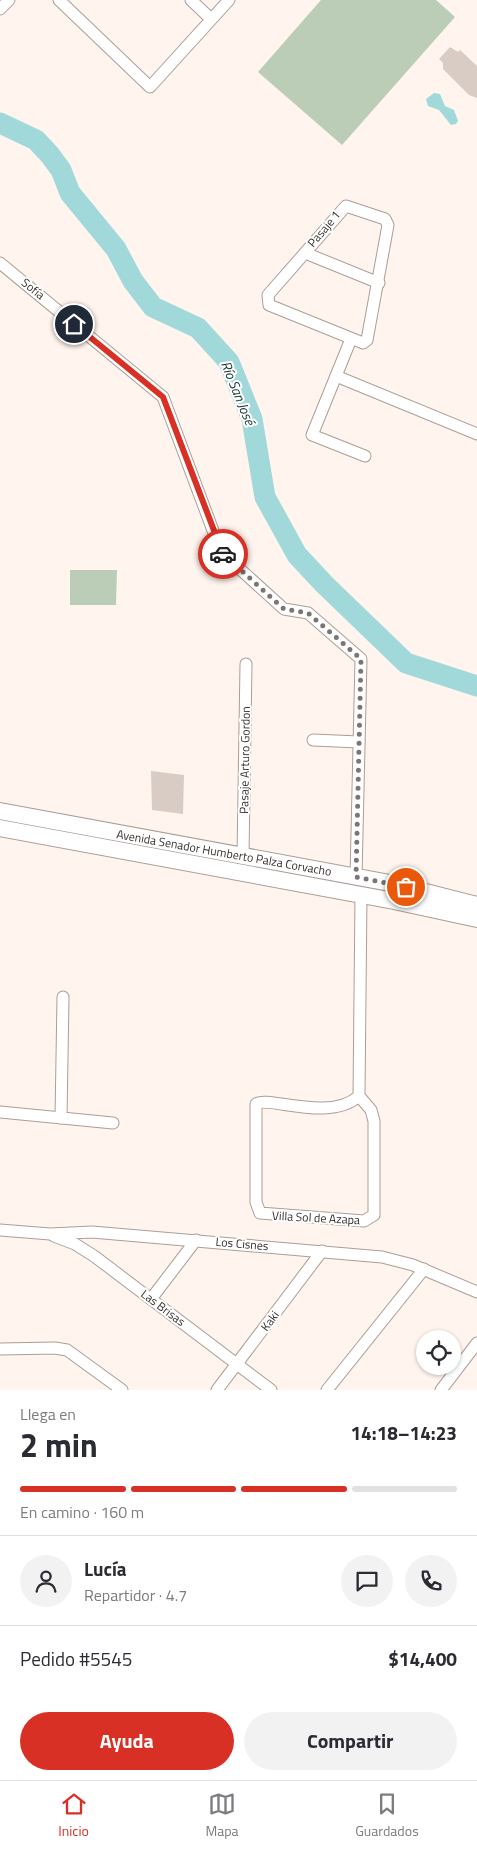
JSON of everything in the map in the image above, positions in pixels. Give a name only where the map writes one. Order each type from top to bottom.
[{"type":"main road","name":"Avenida Senador Humberto Palza Corvacho","points":[[0,811],[356,877],[477,904]]},
{"type":"main road","name":"Avenida Senador Humberto Palza Corvacho","points":[[0,828],[361,895],[477,919]]},
{"type":"street","points":[[0,9],[9,0]]},
{"type":"street","points":[[59,0],[150,87],[229,0]]},
{"type":"street","points":[[191,0],[211,19]]},
{"type":"street","name":"Pasaje 1","points":[[346,206],[385,219],[388,225],[379,283],[367,340],[362,343],[269,305],[268,302],[268,295],[343,207],[346,206]]},
{"type":"street","points":[[305,253],[379,283]]},
{"type":"street","name":"Sofía","points":[[0,262],[163,397],[221,552],[284,609],[308,613],[361,659],[356,877]]},
{"type":"street","points":[[351,339],[312,435],[365,456]]},
{"type":"street","points":[[336,376],[477,434]]},
{"type":"street","name":"Pasaje Arturo Gordon","points":[[243,856],[246,664]]},
{"type":"street","points":[[313,740],[359,742]]},
{"type":"street","points":[[359,1096],[361,895]]},
{"type":"street","points":[[61,1118],[64,997]]},
{"type":"street","name":"Villa Sol de Azapa","points":[[359,1096],[371,1110],[374,1121],[375,1211],[371,1218],[364,1221],[260,1212],[256,1202],[256,1104],[263,1101],[293,1107],[338,1107],[349,1103],[359,1096]]},
{"type":"street","points":[[0,1112],[113,1123]]},
{"type":"street","name":"Los Cisnes","points":[[0,1230],[50,1234],[92,1232],[392,1258],[424,1269],[477,1292]]},
{"type":"street","name":"Las Brisas","points":[[50,1234],[85,1250],[271,1390]]},
{"type":"street","points":[[151,1299],[196,1240]]},
{"type":"street","name":"Kaki","points":[[217,1390],[322,1251]]},
{"type":"street","points":[[326,1390],[424,1269]]},
{"type":"street","points":[[441,1390],[477,1343]]},
{"type":"street","points":[[0,1348],[55,1348],[67,1350],[122,1390]]},
{"type":"green space","points":[[321,0],[436,0],[455,17],[342,145],[258,72]]},
{"type":"green space","points":[[70,570],[117,570],[116,605],[70,605]]},
{"type":"water","points":[[434,93],[440,94],[445,106],[454,110],[458,121],[456,124],[451,125],[439,110],[428,106],[426,99]]},
{"type":"building","points":[[450,47],[458,52],[460,50],[477,66],[477,98],[469,95],[443,69],[443,63],[439,59]]},
{"type":"building","points":[[151,771],[184,775],[183,814],[152,810]]},
{"type":"waterway","name":"Río San José","points":[[0,123],[36,140],[50,155],[61,170],[70,193],[116,249],[133,281],[153,307],[198,328],[229,362],[252,419],[265,497],[297,555],[324,584],[406,663],[477,686]]},
{"type":"way so far","points":[[223,554],[284,609],[308,613],[361,659],[356,877],[406,887]]},
{"type":"route","points":[[74,324],[163,397],[223,554]]}]
